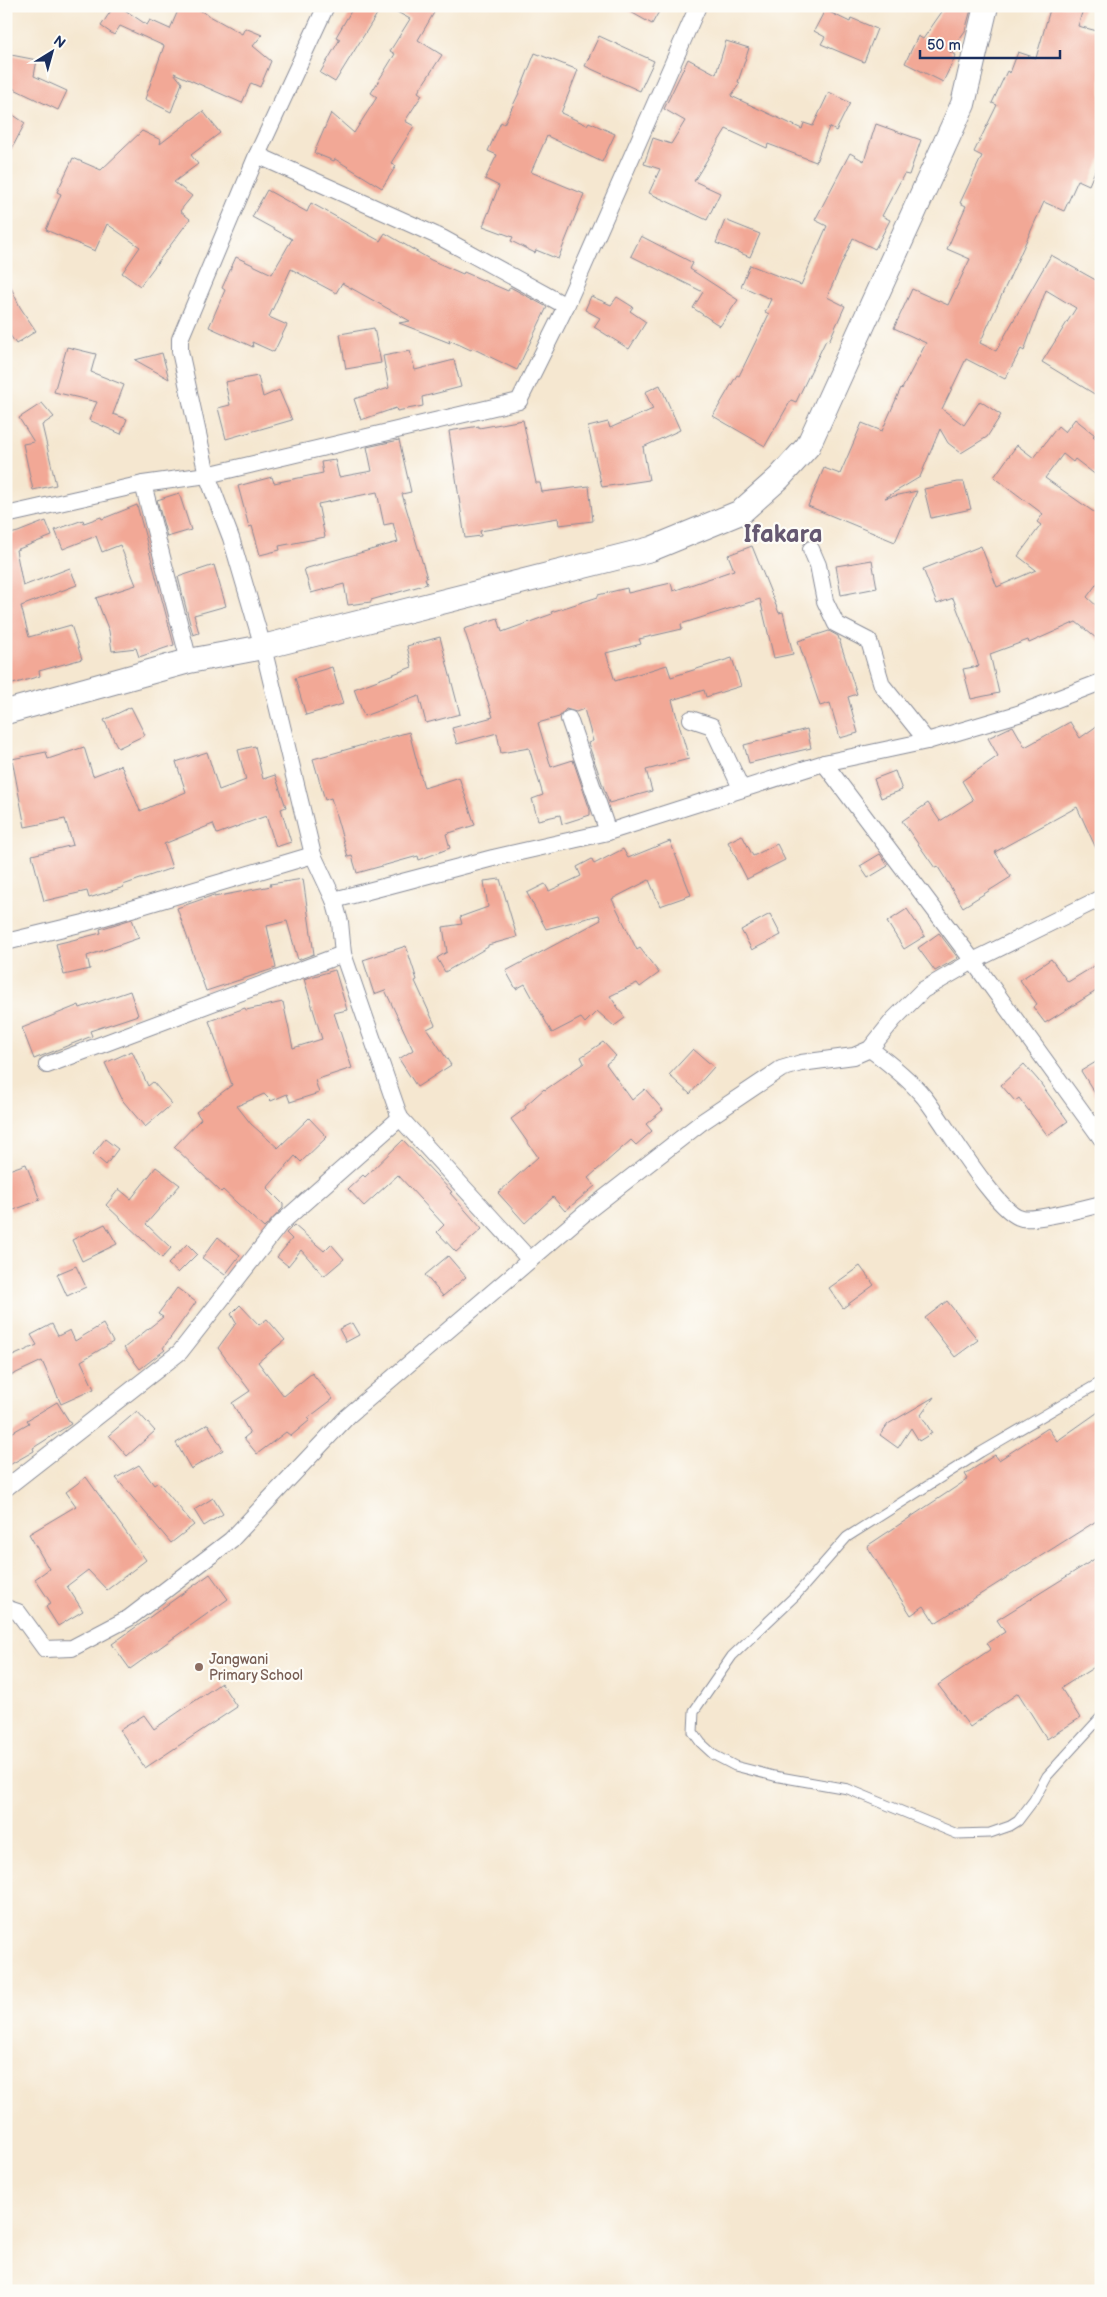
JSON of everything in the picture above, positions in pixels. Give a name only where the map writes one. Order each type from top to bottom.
[{"type":"main road","points":[[6,712],[189,662],[263,647],[651,549],[741,512],[779,478],[808,446],[963,104],[986,6]]},
{"type":"street","points":[[326,6],[257,155],[180,339],[180,351],[207,475],[231,538],[263,647],[313,855],[334,900],[340,922],[343,954],[400,1118],[530,1260]]},
{"type":"street","points":[[6,515],[143,484],[207,475],[517,402],[521,398],[566,306],[698,6]]},
{"type":"street","points":[[257,155],[442,238],[566,306]]},
{"type":"street","points":[[143,484],[163,568],[189,662]]},
{"type":"street","points":[[811,549],[818,565],[824,601],[836,624],[869,641],[882,685],[927,741]]},
{"type":"street","points":[[334,900],[493,858],[608,832],[824,763],[927,741],[1018,714],[1101,682]]},
{"type":"street","points":[[569,719],[608,832]]},
{"type":"street","points":[[691,719],[712,726],[741,788]]},
{"type":"street","points":[[824,763],[1094,1118],[1101,1138]]},
{"type":"street","points":[[6,942],[84,923],[313,855]]},
{"type":"street","points":[[6,1608],[18,1612],[45,1649],[72,1648],[128,1618],[231,1540],[338,1425],[530,1260],[664,1151],[772,1074],[793,1065],[837,1059],[870,1049],[894,1019],[923,990],[974,961],[1101,898]]},
{"type":"street","points":[[47,1065],[343,954]]},
{"type":"street","points":[[870,1049],[891,1065],[924,1096],[984,1184],[1011,1214],[1024,1219],[1101,1204]]},
{"type":"street","points":[[6,1488],[180,1352],[280,1224],[400,1118]]},
{"type":"lane","points":[[1101,1382],[973,1457],[847,1536],[797,1594],[732,1656],[695,1708],[692,1726],[693,1732],[701,1743],[714,1755],[735,1766],[774,1776],[848,1789],[957,1834],[970,1835],[1000,1830],[1018,1821],[1034,1800],[1047,1776],[1101,1717]]},
{"type":"building","points":[[114,6],[119,6],[147,25],[150,20],[170,29],[180,6],[192,6],[242,34],[245,28],[262,35],[253,46],[271,61],[260,87],[251,83],[242,103],[174,73],[182,83],[171,112],[145,99],[164,46],[120,26],[114,35],[101,26]]},
{"type":"building","points":[[354,6],[382,6],[335,82],[320,73],[340,39],[336,37]]},
{"type":"building","points":[[386,6],[426,6],[435,11],[418,40],[442,55],[418,92],[422,95],[405,121],[414,126],[391,163],[396,166],[382,188],[335,159],[334,161],[314,153],[331,113],[354,133],[377,97],[371,93],[395,54],[390,51],[410,19]]},
{"type":"building","points":[[620,6],[662,6],[652,24]]},
{"type":"building","points":[[946,6],[972,6],[965,31],[950,52],[956,55],[943,82],[905,63],[918,36],[923,39]]},
{"type":"building","points":[[1051,6],[1084,6],[1078,26],[1101,32],[1101,157],[1089,185],[1078,180],[1064,211],[1044,202],[980,343],[996,351],[1051,255],[1101,283],[1101,398],[1042,362],[1076,308],[1046,290],[1024,351],[1021,349],[1005,379],[966,359],[942,409],[964,425],[980,401],[1001,415],[987,437],[961,453],[948,443],[940,429],[920,477],[885,498],[917,491],[895,542],[808,506],[824,468],[840,474],[862,423],[882,431],[901,388],[926,343],[894,328],[912,289],[948,305],[970,259],[947,249],[966,206],[960,203],[982,156],[974,152],[997,105],[992,103],[1007,71],[1010,73],[1018,52],[1036,58]]},
{"type":"building","points":[[825,10],[850,22],[851,18],[877,29],[864,62],[821,44],[825,37],[814,31]]},
{"type":"building","points":[[599,36],[654,61],[640,91],[585,66]]},
{"type":"building","points":[[726,41],[749,48],[738,82],[740,83],[731,96],[802,129],[804,123],[813,126],[829,92],[850,103],[836,131],[829,127],[816,162],[768,144],[767,148],[726,129],[694,181],[720,193],[707,220],[649,193],[660,169],[644,164],[653,138],[671,144],[685,121],[664,109],[688,59],[716,74]]},
{"type":"building","points":[[535,53],[578,70],[561,113],[587,125],[589,122],[615,134],[602,162],[547,136],[531,172],[584,194],[558,259],[536,250],[535,253],[511,241],[513,237],[483,226],[499,186],[485,179],[497,155],[488,151],[501,122],[504,124],[519,93]]},
{"type":"building","points":[[6,54],[37,60],[34,76],[67,91],[58,110],[6,85]]},
{"type":"building","points":[[6,110],[25,123],[6,160]]},
{"type":"building","points":[[203,111],[220,133],[191,155],[198,164],[174,182],[192,196],[180,211],[190,219],[140,286],[122,273],[140,247],[107,224],[95,251],[46,230],[61,194],[57,192],[73,158],[101,170],[142,131],[161,140],[160,144]]},
{"type":"building","points":[[876,124],[921,140],[909,175],[904,174],[882,216],[890,220],[875,249],[853,238],[827,297],[845,306],[829,341],[826,340],[796,402],[791,400],[765,446],[713,416],[737,375],[739,376],[769,314],[765,312],[771,299],[741,286],[750,265],[801,285],[827,226],[815,220],[850,153],[864,161]]},
{"type":"building","points":[[267,190],[307,212],[311,203],[380,241],[385,233],[431,260],[508,291],[510,287],[547,307],[517,370],[472,348],[471,350],[449,340],[450,343],[399,323],[410,321],[342,283],[336,293],[291,269],[269,317],[287,325],[274,352],[252,342],[253,347],[209,327],[225,290],[222,288],[236,257],[272,274],[292,239],[252,217]]},
{"type":"building","points":[[725,220],[760,234],[750,257],[716,243]]},
{"type":"building","points":[[641,236],[693,263],[690,269],[738,300],[720,326],[693,308],[703,292],[631,256]]},
{"type":"building","points":[[6,277],[20,307],[36,331],[16,344],[6,329]]},
{"type":"building","points":[[591,296],[611,305],[617,297],[633,307],[630,311],[646,322],[629,349],[594,327],[600,318],[585,310]]},
{"type":"building","points":[[374,328],[381,363],[346,369],[340,334]]},
{"type":"building","points":[[67,347],[96,354],[91,372],[124,385],[113,414],[127,419],[121,434],[89,420],[97,402],[54,392]]},
{"type":"building","points":[[410,351],[415,370],[454,360],[461,387],[422,397],[423,406],[397,411],[396,408],[361,420],[354,399],[389,388],[383,356]]},
{"type":"building","points":[[162,353],[169,379],[135,360]]},
{"type":"building","points":[[258,376],[263,397],[279,390],[292,420],[226,439],[218,408],[230,405],[225,382]]},
{"type":"building","points":[[660,385],[680,430],[643,447],[649,480],[602,487],[588,427],[608,422],[610,428],[653,409],[645,392]]},
{"type":"building","points":[[42,403],[54,417],[42,425],[56,485],[33,490],[23,444],[34,442],[19,418]]},
{"type":"building","points":[[1075,419],[1101,442],[1101,479],[1075,459],[1073,462],[1063,454],[1045,478],[1101,517],[1101,578],[1087,597],[1101,610],[1101,642],[1076,622],[1029,643],[1028,640],[990,654],[999,693],[971,699],[963,669],[979,666],[953,598],[937,604],[923,569],[981,546],[997,587],[1036,570],[1018,556],[1041,525],[1037,522],[1043,514],[994,477],[1017,445],[1034,458],[1058,426],[1065,432]]},
{"type":"building","points":[[523,420],[536,483],[540,483],[542,492],[589,486],[593,521],[559,525],[558,518],[480,531],[481,536],[465,538],[449,431]]},
{"type":"building","points":[[399,440],[411,492],[402,494],[427,578],[425,578],[427,584],[371,600],[371,602],[348,605],[344,584],[311,593],[304,569],[398,542],[393,523],[384,525],[377,492],[318,504],[325,537],[279,546],[280,550],[260,555],[252,526],[249,527],[238,486],[272,477],[274,483],[323,473],[321,462],[335,460],[339,477],[372,471],[367,447]]},
{"type":"building","points":[[964,482],[971,509],[931,518],[924,489]]},
{"type":"building","points":[[179,493],[191,530],[167,537],[157,500]]},
{"type":"building","points":[[137,505],[174,645],[139,657],[136,648],[112,651],[109,631],[96,598],[136,585],[120,545],[102,552],[96,536],[63,549],[55,530],[83,520],[84,523],[101,517],[102,519]]},
{"type":"building","points":[[46,521],[52,536],[16,550],[23,586],[70,568],[77,585],[21,606],[29,637],[71,625],[82,659],[39,671],[40,676],[6,686],[6,535]]},
{"type":"building","points":[[752,546],[779,613],[783,612],[793,654],[774,658],[760,599],[681,624],[682,629],[639,639],[641,644],[606,653],[615,681],[667,665],[671,677],[732,658],[741,686],[706,697],[704,690],[672,700],[689,759],[646,770],[652,791],[609,803],[588,743],[593,741],[584,709],[576,712],[566,709],[559,717],[538,723],[551,767],[573,760],[590,810],[590,815],[562,824],[560,815],[538,820],[532,799],[543,795],[529,748],[501,753],[497,733],[457,744],[452,728],[493,717],[464,629],[498,618],[502,632],[552,614],[551,612],[598,597],[598,595],[627,588],[628,593],[671,583],[673,591],[734,570],[728,555]]},
{"type":"building","points":[[872,560],[877,588],[841,595],[836,566]]},
{"type":"building","points":[[214,565],[226,606],[194,615],[199,633],[193,635],[178,577]]},
{"type":"building","points":[[829,631],[838,636],[857,694],[848,697],[858,733],[840,738],[830,703],[820,706],[798,641]]},
{"type":"building","points":[[440,637],[460,714],[426,723],[419,696],[364,716],[354,689],[412,667],[407,646]]},
{"type":"building","points":[[332,667],[343,704],[306,715],[295,678]]},
{"type":"building","points":[[131,707],[145,735],[118,748],[104,720]]},
{"type":"building","points":[[1070,722],[1080,738],[1101,723],[1101,859],[1077,807],[995,852],[1011,877],[963,907],[938,867],[935,868],[902,821],[928,803],[940,821],[973,800],[962,781],[998,756],[988,738],[1013,726],[1025,747]]},
{"type":"building","points":[[807,729],[811,748],[749,763],[744,745]]},
{"type":"building","points":[[409,732],[424,788],[459,777],[475,825],[446,834],[450,848],[419,860],[418,856],[357,873],[352,856],[348,857],[331,798],[325,800],[313,759]]},
{"type":"building","points":[[255,746],[263,779],[275,775],[286,807],[281,809],[291,842],[276,847],[266,816],[217,834],[213,824],[164,844],[172,868],[123,885],[124,887],[89,898],[87,891],[44,901],[32,855],[73,845],[65,819],[25,827],[12,759],[46,752],[48,759],[84,747],[93,776],[121,765],[140,811],[186,792],[176,762],[207,752],[219,790],[246,780],[238,750]]},
{"type":"building","points":[[895,771],[902,790],[881,798],[874,779]]},
{"type":"building","points":[[742,835],[753,856],[777,844],[785,860],[747,879],[728,842]]},
{"type":"building","points":[[670,841],[691,895],[660,906],[649,880],[612,899],[637,950],[640,948],[659,973],[640,987],[637,983],[610,996],[625,1018],[614,1026],[597,1011],[585,1023],[581,1018],[552,1033],[525,984],[516,989],[506,971],[601,920],[599,915],[546,929],[527,893],[545,884],[549,891],[581,876],[577,867],[592,859],[594,864],[623,849],[628,858]]},
{"type":"building","points":[[880,854],[888,866],[868,878],[860,866]]},
{"type":"building","points":[[303,879],[314,954],[298,960],[287,921],[267,926],[276,968],[206,991],[177,908],[214,895],[214,897],[271,886],[270,884]]},
{"type":"building","points":[[500,879],[517,937],[488,945],[488,947],[445,972],[437,958],[447,952],[443,927],[462,924],[460,917],[488,907],[484,881]]},
{"type":"building","points":[[907,909],[925,936],[904,949],[887,922]]},
{"type":"building","points":[[770,914],[781,935],[752,950],[741,930]]},
{"type":"building","points":[[132,919],[139,938],[87,956],[90,969],[64,975],[56,944],[101,933],[100,929]]},
{"type":"building","points":[[939,933],[958,958],[935,971],[918,948]]},
{"type":"building","points":[[406,946],[417,980],[415,981],[435,1025],[427,1029],[451,1065],[417,1087],[399,1059],[413,1050],[385,990],[374,994],[363,960]]},
{"type":"building","points":[[1051,959],[1068,982],[1101,962],[1101,988],[1045,1023],[1033,1007],[1037,1004],[1020,980]]},
{"type":"building","points":[[335,970],[347,1010],[334,1013],[352,1068],[315,1080],[319,1093],[290,1102],[287,1094],[271,1101],[264,1094],[237,1106],[251,1124],[278,1148],[309,1118],[327,1137],[301,1162],[295,1156],[267,1188],[283,1204],[283,1208],[264,1228],[223,1190],[221,1192],[174,1147],[201,1119],[196,1112],[232,1085],[209,1021],[245,1008],[246,1010],[283,1002],[293,1048],[322,1039],[304,979]]},
{"type":"building","points":[[130,991],[138,1015],[90,1031],[92,1036],[34,1059],[22,1028],[79,1005],[80,1008]]},
{"type":"building","points":[[603,1042],[616,1056],[606,1064],[632,1100],[645,1089],[663,1110],[646,1124],[652,1131],[636,1145],[631,1140],[588,1178],[595,1186],[565,1211],[553,1197],[525,1223],[498,1193],[538,1157],[511,1119],[526,1108],[525,1106],[544,1089],[584,1063],[581,1057]]},
{"type":"building","points":[[693,1049],[714,1067],[690,1094],[669,1075]]},
{"type":"building","points":[[132,1051],[148,1086],[153,1082],[172,1104],[145,1127],[123,1101],[105,1063]]},
{"type":"building","points":[[1101,1059],[1101,1103],[1081,1071]]},
{"type":"building","points":[[1024,1064],[1068,1121],[1048,1136],[1019,1098],[1015,1101],[1001,1085]]},
{"type":"building","points":[[105,1139],[118,1149],[106,1165],[93,1154]]},
{"type":"building","points":[[403,1140],[452,1192],[450,1193],[482,1229],[456,1252],[437,1232],[444,1225],[398,1175],[364,1206],[348,1189],[363,1175],[365,1177]]},
{"type":"building","points":[[26,1164],[40,1200],[11,1211],[6,1199],[6,1171]]},
{"type":"building","points":[[156,1167],[180,1185],[146,1224],[171,1248],[162,1258],[106,1205],[119,1189],[131,1199]]},
{"type":"building","points":[[105,1224],[117,1244],[82,1261],[72,1240]]},
{"type":"building","points":[[294,1225],[324,1251],[331,1244],[344,1259],[324,1276],[301,1250],[288,1266],[277,1257],[292,1239],[286,1233]]},
{"type":"building","points":[[218,1237],[240,1255],[225,1275],[202,1258]]},
{"type":"building","points":[[187,1244],[197,1254],[178,1273],[168,1264]]},
{"type":"building","points":[[448,1256],[466,1277],[443,1296],[425,1275]]},
{"type":"building","points":[[76,1266],[86,1287],[67,1296],[57,1274]]},
{"type":"building","points":[[860,1266],[874,1285],[843,1308],[829,1288]]},
{"type":"building","points":[[177,1288],[196,1302],[163,1348],[165,1350],[140,1369],[124,1348],[163,1317],[158,1314]]},
{"type":"building","points":[[947,1301],[978,1340],[955,1357],[925,1318]]},
{"type":"building","points":[[240,1305],[259,1325],[267,1319],[285,1340],[258,1362],[284,1396],[312,1373],[333,1399],[308,1418],[310,1420],[291,1436],[286,1432],[257,1454],[244,1438],[250,1433],[232,1403],[250,1391],[218,1348],[236,1323],[231,1314]]},
{"type":"building","points":[[352,1323],[359,1335],[346,1342],[339,1329]]},
{"type":"building","points":[[52,1324],[58,1336],[70,1330],[75,1341],[103,1324],[113,1342],[81,1361],[94,1389],[61,1404],[42,1361],[12,1375],[6,1361],[6,1359],[37,1345],[31,1335]]},
{"type":"building","points":[[934,1397],[921,1415],[932,1433],[919,1441],[911,1428],[898,1448],[880,1435],[888,1424]]},
{"type":"building","points":[[57,1402],[71,1424],[33,1448],[34,1451],[6,1467],[6,1436],[29,1423],[27,1420]]},
{"type":"building","points":[[1101,1410],[1101,1518],[935,1623],[924,1606],[911,1615],[867,1546],[968,1479],[965,1474],[995,1455],[999,1460],[1048,1428],[1057,1441]]},
{"type":"building","points":[[137,1411],[155,1431],[127,1456],[109,1435]]},
{"type":"building","points":[[208,1424],[223,1450],[191,1469],[176,1443]]},
{"type":"building","points":[[139,1465],[154,1485],[158,1482],[194,1525],[171,1543],[116,1478]]},
{"type":"building","points":[[86,1477],[146,1560],[107,1590],[88,1570],[67,1586],[83,1611],[58,1626],[46,1607],[51,1603],[35,1579],[49,1569],[29,1534],[76,1506],[66,1492]]},
{"type":"building","points":[[213,1498],[223,1514],[204,1526],[194,1510]]},
{"type":"building","points":[[1101,1555],[1101,1663],[1061,1688],[1080,1718],[1047,1739],[1018,1693],[970,1727],[938,1685],[991,1649],[987,1643],[1005,1632],[997,1620]]},
{"type":"building","points":[[210,1574],[228,1599],[130,1669],[112,1644]]},
{"type":"building","points":[[221,1683],[237,1707],[145,1768],[120,1730],[144,1715],[154,1729]]},
{"type":"place","name":"Jangwani Primary School","points":[[199,1667]]},
{"type":"district","name":"Ifakara","points":[[783,534]]}]
